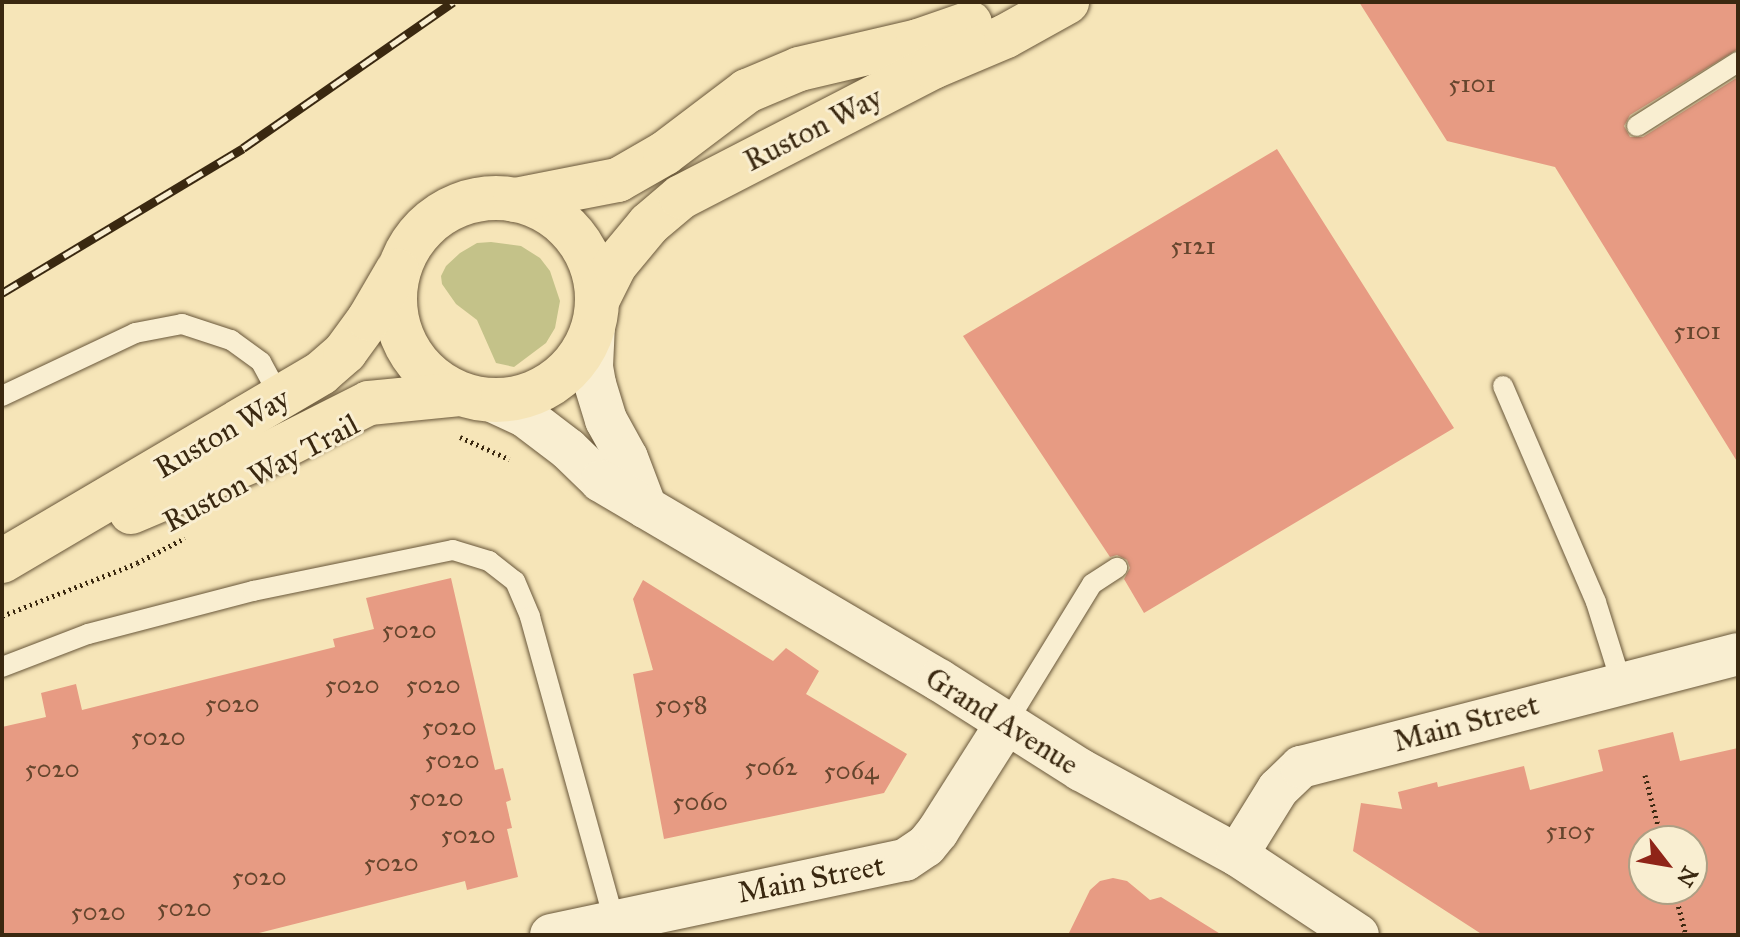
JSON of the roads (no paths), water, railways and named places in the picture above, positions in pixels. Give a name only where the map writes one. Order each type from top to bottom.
[{"type":"main road","name":"Ruston Way","points":[[515,200],[618,180],[665,153],[747,91],[799,69],[918,41],[1037,2]]},
{"type":"main road","name":"Ruston Way","points":[[596,312],[615,265],[649,224],[681,197],[933,67],[1006,36],[1067,2]]},
{"type":"main road","points":[[487,199],[515,200],[552,215],[580,243],[590,261],[596,312],[584,349],[567,371],[545,388],[520,398],[467,410],[422,369],[404,340],[396,307],[402,262],[416,238],[435,218],[460,205],[487,199]]},
{"type":"main road","name":"Ruston Way","points":[[2,564],[321,373],[345,352],[369,319],[402,262]]},
{"type":"main road","name":"Ruston Way","points":[[2,564],[270,453],[369,403],[467,410]]},
{"type":"street","points":[[596,312],[592,367],[595,384],[606,420],[627,458],[646,508]]},
{"type":"street","name":"Grand Avenue","points":[[467,410],[526,417],[568,449],[601,481],[1081,770],[1237,855],[1358,935]]},
{"type":"street","name":"Main Street","points":[[1237,855],[1278,789],[1301,767],[1738,654]]},
{"type":"street","name":"Main Street","points":[[551,935],[641,922],[905,860],[926,846],[938,831],[1006,724]]},
{"type":"lane","points":[[1637,126],[1738,62]]},
{"type":"lane","points":[[2,396],[135,333],[182,324],[231,340],[261,362],[281,399]]},
{"type":"lane","points":[[1503,386],[1596,602],[1621,682]]},
{"type":"lane","points":[[2,667],[88,634],[253,591],[453,550],[489,561],[515,581],[641,922]]},
{"type":"lane","points":[[1006,724],[1092,584],[1117,568]]},
{"type":"railway","points":[[2,293],[243,148],[453,2]]}]
